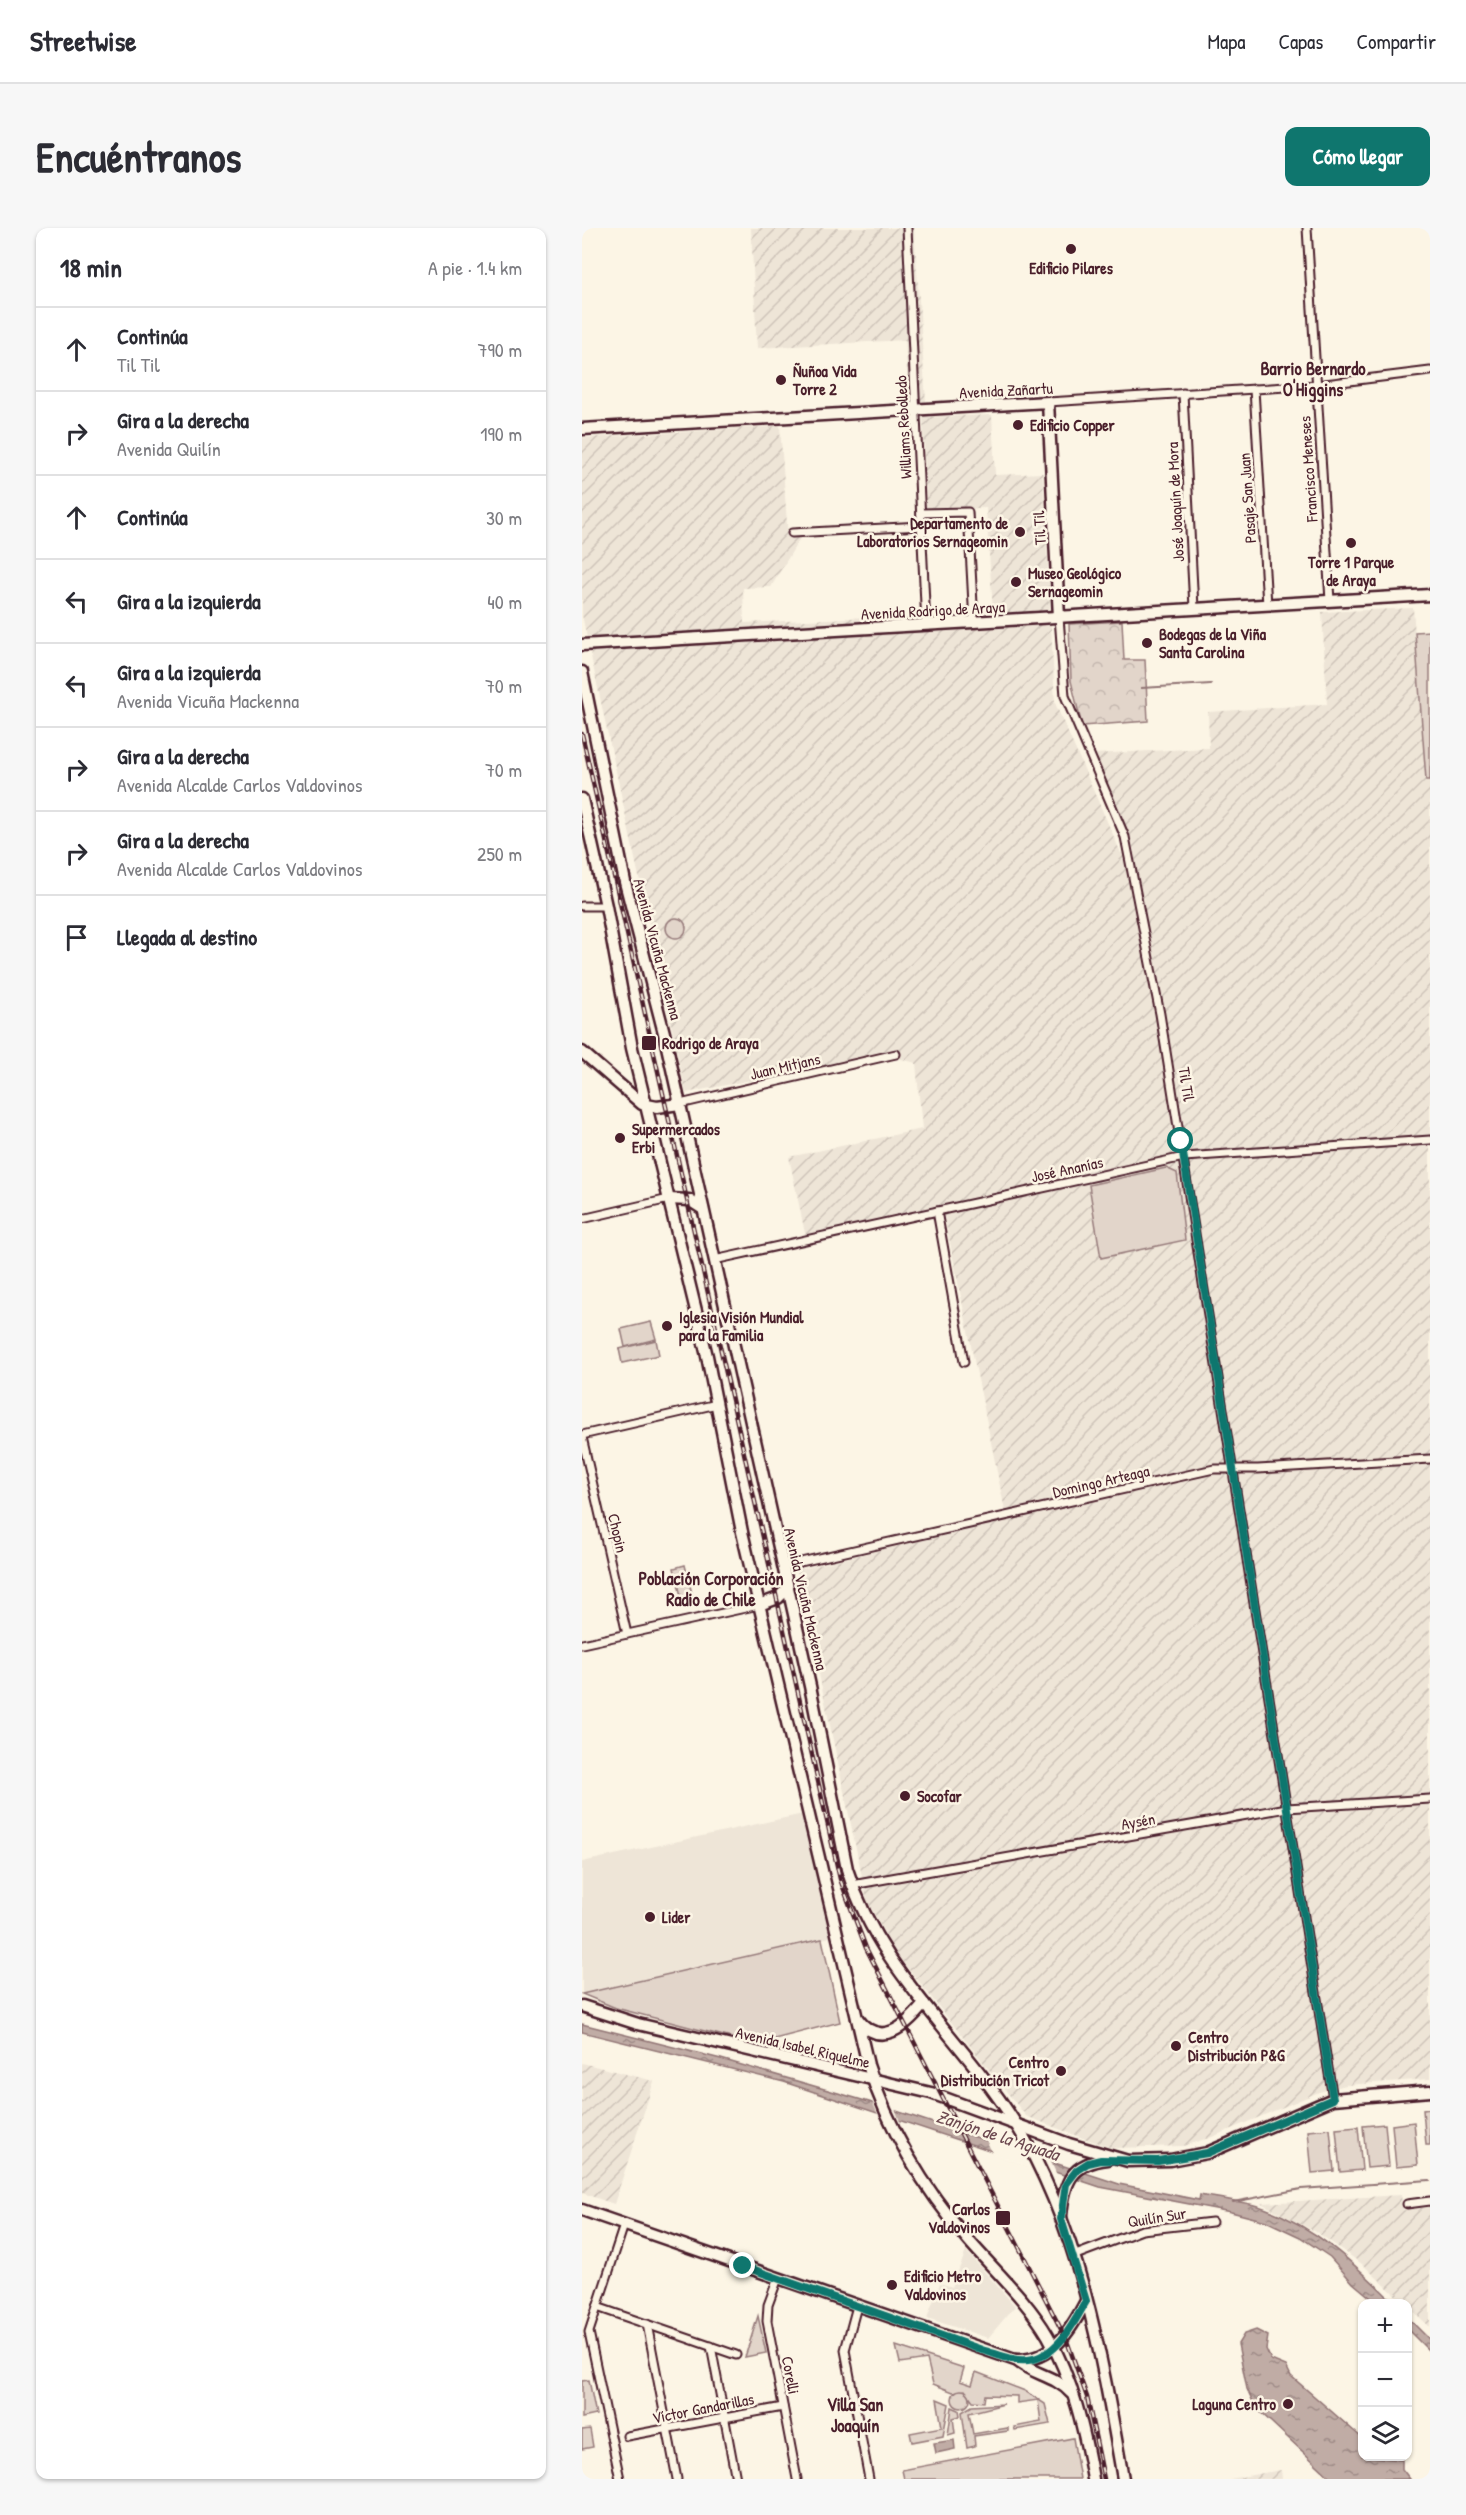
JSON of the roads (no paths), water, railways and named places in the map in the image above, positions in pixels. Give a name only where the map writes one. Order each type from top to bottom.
[{"type":"main road","name":"Avenida Zañartu","points":[[582,429],[1048,402]]},
{"type":"main road","name":"Til Til","points":[[1048,402],[1059,617]]},
{"type":"main road","name":"Avenida Rodrigo de Araya","points":[[582,645],[1427,596]]},
{"type":"main road","name":"Avenida Vicuña Mackenna","points":[[582,672],[625,882],[657,1000],[788,1588],[838,1833],[852,1885],[882,1948],[924,2004],[985,2078],[1015,2123],[1041,2175],[1061,2219],[1086,2301],[1109,2396],[1124,2479]]},
{"type":"main road","points":[[582,799],[606,906],[645,1105],[717,1404],[737,1510],[759,1605],[872,2078],[889,2121],[922,2180],[970,2242],[1026,2304],[1054,2347],[1074,2396],[1093,2479]]},
{"type":"main road","points":[[582,1052],[645,1105],[657,1107],[680,1104]]},
{"type":"main road","points":[[669,1199],[689,1200],[703,1209]]},
{"type":"main road","points":[[759,1605],[778,1598],[788,1588]]},
{"type":"main road","points":[[856,2016],[872,2031],[890,2033],[903,2025],[924,2004]]},
{"type":"main road","name":"Avenida Isabel Riquelme","points":[[582,2006],[638,2024],[953,2099],[1114,2159]]},
{"type":"main road","points":[[1061,2219],[1066,2184],[1077,2170],[1088,2163],[1114,2159],[1158,2161],[1207,2153],[1333,2099],[1430,2091]]},
{"type":"main road","points":[[582,2210],[1015,2360],[1027,2368],[1057,2380],[1074,2396]]},
{"type":"main road","points":[[1015,2360],[1032,2360],[1054,2347],[1066,2335],[1086,2301]]},
{"type":"street","name":"Williams Rebolledo","points":[[907,228],[926,625]]},
{"type":"street","name":"Francisco Meneses","points":[[1307,228],[1330,601]]},
{"type":"street","name":"Avenida Zañartu","points":[[1048,402],[1317,385],[1430,371]]},
{"type":"street","name":"Pasaje San Juan","points":[[1254,389],[1267,605]]},
{"type":"street","name":"José Joaquín de Mora","points":[[1183,393],[1194,609]]},
{"type":"street","points":[[921,513],[969,512],[974,623]]},
{"type":"street","points":[[792,533],[921,526]]},
{"type":"street","name":"Til Til","points":[[1059,617],[1065,696],[1128,850],[1160,1014],[1333,2099]]},
{"type":"street","points":[[582,906],[606,906]]},
{"type":"street","name":"Juan Mitjans","points":[[680,1104],[896,1054]]},
{"type":"street","name":"José Ananías","points":[[714,1260],[1184,1157],[1430,1140]]},
{"type":"street","points":[[582,1219],[669,1199]]},
{"type":"street","points":[[937,1211],[964,1362]]},
{"type":"street","points":[[582,1436],[717,1404]]},
{"type":"street","name":"Chopin","points":[[582,1436],[627,1634]]},
{"type":"street","name":"Domingo Arteaga","points":[[783,1566],[1214,1469],[1430,1459]]},
{"type":"street","points":[[582,1644],[759,1605]]},
{"type":"street","name":"Aysén","points":[[852,1885],[1287,1808],[1430,1799]]},
{"type":"street","points":[[1407,2204],[1430,2201]]},
{"type":"street","name":"Quilín Sur","points":[[1073,2256],[1142,2230],[1212,2222]]},
{"type":"street","points":[[620,2479],[589,2335],[624,2224]]},
{"type":"street","name":"Corelli","points":[[778,2278],[767,2317],[797,2479]]},
{"type":"street","points":[[858,2306],[845,2350],[869,2479]]},
{"type":"street","points":[[597,2307],[736,2355]]},
{"type":"street","points":[[647,2324],[676,2479]]},
{"type":"street","points":[[711,2346],[736,2479]]},
{"type":"street","name":"Víctor Gandarillas","points":[[627,2436],[783,2407]]},
{"type":"water","points":[[582,2024],[721,2059],[869,2102],[1119,2184],[1199,2200],[1200,2195],[1264,2208],[1318,2236],[1350,2261],[1390,2299],[1372,2299],[1353,2283],[1330,2257],[1300,2237],[1266,2221],[1100,2187],[784,2082],[582,2032]]},
{"type":"water","points":[[1412,2322],[1430,2340],[1430,2352],[1412,2334]]},
{"type":"water","name":"Laguna Centro","points":[[1256,2330],[1268,2336],[1266,2349],[1271,2360],[1286,2366],[1291,2376],[1358,2435],[1358,2461],[1402,2461],[1402,2469],[1410,2479],[1332,2479],[1256,2408],[1247,2389],[1238,2344],[1244,2334]]},
{"type":"water","points":[[954,2440],[955,2449],[936,2453],[934,2443]]},
{"type":"waterway","points":[[1141,688],[1211,684]]},
{"type":"waterway","points":[[1233,2202],[1301,2189],[1430,2180]]},
{"type":"railway","points":[[582,734],[840,1879],[866,1948],[1067,2341],[1087,2397],[1104,2479]]},
{"type":"place","name":"Edificio Pilares","points":[[1071,249]]},
{"type":"place","name":"Ñuñoa Vida Torre 2","points":[[781,380]]},
{"type":"place","name":"Edificio Copper","points":[[1018,425]]},
{"type":"place","name":"Departamento de Laboratorios Sernageomin","points":[[1020,532]]},
{"type":"place","name":"Torre 1 Parque de Araya","points":[[1351,543]]},
{"type":"place","name":"Museo Geológico Sernageomin","points":[[1016,582]]},
{"type":"place","name":"Bodegas de la Viña Santa Carolina","points":[[1147,643]]},
{"type":"place","name":"Rodrigo de Araya","points":[[649,1043]]},
{"type":"place","name":"Supermercados Erbi","points":[[620,1138]]},
{"type":"place","name":"Iglesia Visión Mundial para la Familia","points":[[667,1326]]},
{"type":"place","name":"Socofar","points":[[905,1796]]},
{"type":"place","name":"Lider","points":[[650,1917]]},
{"type":"place","name":"Centro Distribución P&G","points":[[1176,2046]]},
{"type":"place","name":"Centro Distribución Tricot","points":[[1061,2071]]},
{"type":"place","name":"Carlos Valdovinos","points":[[1003,2218]]},
{"type":"place","name":"Edificio Metro Valdovinos","points":[[892,2285]]},
{"type":"place","name":"Laguna Centro","points":[[1288,2404]]},
{"type":"district","name":"Barrio Bernardo O'Higgins","points":[[1313,378]]},
{"type":"district","name":"Población Corporación Radio de Chile","points":[[711,1588]]},
{"type":"district","name":"Villa San Joaquín","points":[[855,2414]]},
{"type":"water label","name":"Zanjón de la Aguada","points":[[998,2135]]}]
